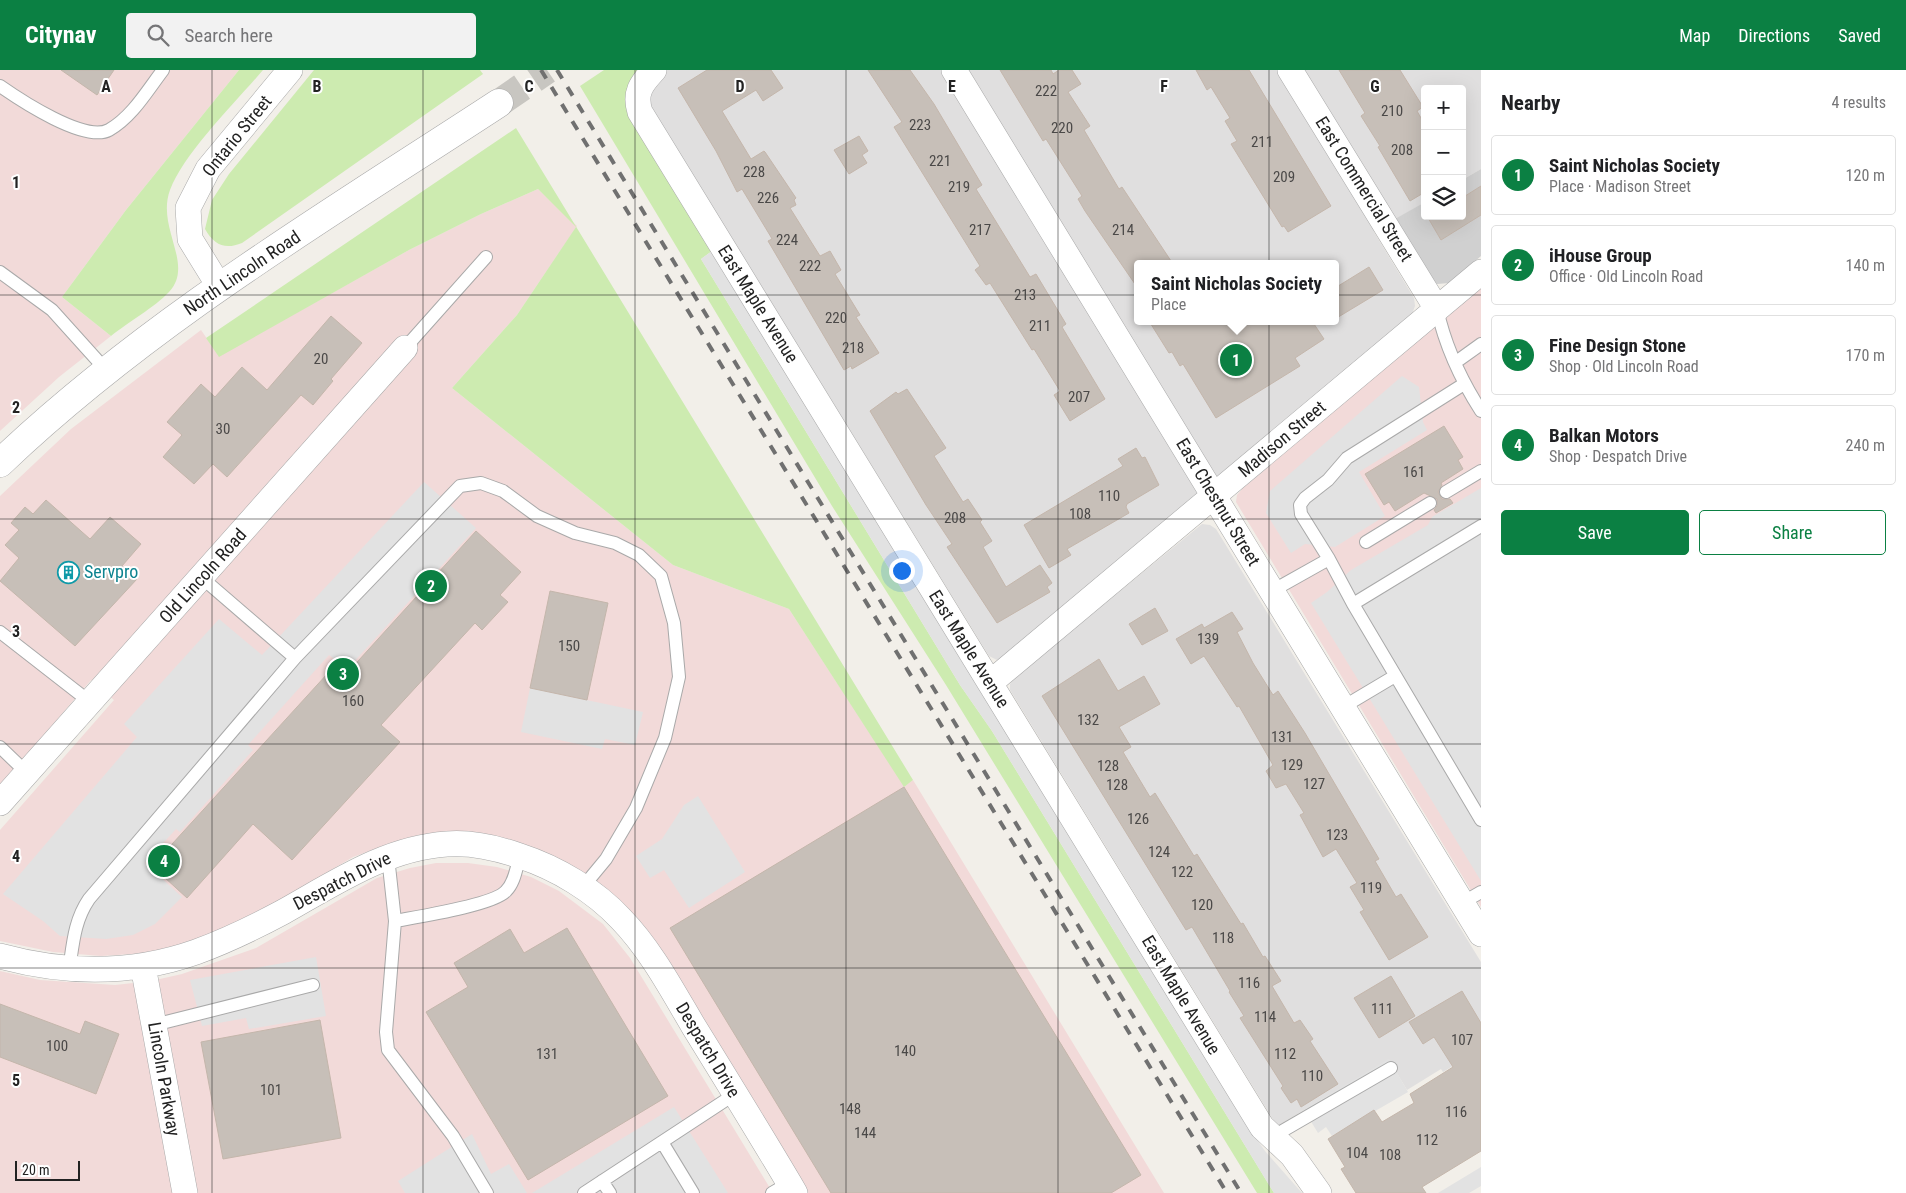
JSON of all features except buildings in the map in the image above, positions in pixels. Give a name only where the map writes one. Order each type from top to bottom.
[{"type":"street","name":"Ontario Street","points":[[219,286],[190,240],[188,208],[208,169],[290,70]]},
{"type":"street","name":"East Maple Avenue","points":[[654,70],[638,90],[637,101],[640,112],[1262,1127],[1292,1155],[1319,1193]]},
{"type":"street","name":"East Chestnut Street","points":[[954,70],[1342,707],[1471,897],[1481,934]]},
{"type":"street","name":"East Commercial Street","points":[[1290,70],[1437,309]]},
{"type":"street","name":"North Lincoln Road","points":[[0,463],[106,370],[219,286],[499,103]]},
{"type":"street","name":"Madison Street","points":[[990,683],[1481,272]]},
{"type":"street","name":"Old Lincoln Road","points":[[0,803],[405,348]]},
{"type":"street","name":"Despatch Drive","points":[[0,956],[70,970],[102,970],[143,966],[196,952],[247,930],[339,879],[388,857],[420,847],[449,843],[476,844],[520,856],[566,877],[582,888],[621,918],[643,945],[735,1094],[786,1190]]},
{"type":"street","name":"Lincoln Parkway","points":[[143,966],[185,1193]]},
{"type":"lane","points":[[0,86],[35,110],[87,131],[106,131],[126,118],[163,70]]},
{"type":"lane","points":[[405,348],[486,257]]},
{"type":"lane","points":[[0,272],[52,310],[106,370]]},
{"type":"lane","points":[[1437,309],[1443,334],[1464,384],[1481,411]]},
{"type":"lane","points":[[1456,362],[1481,344]]},
{"type":"lane","points":[[1464,384],[1347,458],[1328,480],[1305,498],[1300,505],[1301,514],[1330,559],[1353,604],[1481,820]]},
{"type":"lane","points":[[1446,492],[1481,471]]},
{"type":"lane","points":[[70,970],[75,930],[80,913],[88,899],[295,658],[460,486],[481,483],[503,491],[536,516],[575,533],[615,544],[639,555],[661,576],[674,623],[679,677],[665,738],[636,808],[606,859],[582,888]]},
{"type":"lane","points":[[1366,542],[1430,503]]},
{"type":"lane","points":[[1353,604],[1481,526]]},
{"type":"lane","points":[[1272,591],[1330,559]]},
{"type":"lane","points":[[202,577],[295,658]]},
{"type":"lane","points":[[0,632],[90,702]]},
{"type":"lane","points":[[1342,707],[1395,676]]},
{"type":"lane","points":[[0,747],[26,773]]},
{"type":"lane","points":[[395,921],[490,900],[505,893],[512,883],[520,856]]},
{"type":"lane","points":[[388,857],[395,921],[386,1032],[388,1050],[453,1136],[487,1193]]},
{"type":"lane","points":[[154,1025],[313,985]]},
{"type":"lane","points":[[1272,1137],[1391,1068]]},
{"type":"lane","points":[[584,1193],[735,1094]]},
{"type":"lane","points":[[662,1142],[693,1193]]},
{"type":"lane","points":[[602,1181],[610,1193]]},
{"type":"shaded area","points":[[0,70],[239,70],[126,210],[62,297],[111,336],[59,377],[0,431]]},
{"type":"shaded area","points":[[664,70],[1481,70],[1481,169],[1466,178],[1466,85],[1421,85],[1421,204],[1374,232],[1414,298],[1415,306],[1412,314],[1002,658],[997,660],[989,656],[648,100],[650,86]]},
{"type":"shaded area","points":[[1481,169],[1481,256],[1449,283],[1437,284],[1395,219],[1421,204],[1421,220],[1466,220],[1466,178]]},
{"type":"shaded area","points":[[538,189],[577,226],[517,315],[452,388],[673,565],[789,609],[904,786],[913,780],[1164,1193],[805,1193],[627,908],[429,836],[391,843],[353,857],[249,919],[201,939],[147,953],[101,956],[53,952],[0,941],[0,830],[114,700],[91,680],[0,786],[0,496],[71,429],[201,330],[219,356],[409,250],[481,214]]},
{"type":"shaded area","points":[[712,251],[1253,1134],[1265,1151],[1302,1193],[1274,1193],[992,731],[960,685],[701,259]]},
{"type":"shaded area","points":[[1481,288],[1481,907],[1236,502],[1237,495],[1243,488]]},
{"type":"shaded area","points":[[1402,376],[1419,387],[1423,422],[1427,430],[1359,472],[1385,516],[1335,547],[1305,544],[1291,553],[1266,513],[1270,491]]},
{"type":"shaded area","points":[[424,482],[476,528],[351,665],[345,659],[341,664],[329,655],[248,745],[253,750],[180,832],[176,829],[145,863],[182,897],[155,924],[133,935],[106,939],[60,936],[43,921],[3,894],[137,737],[124,724],[219,619],[262,655]]},
{"type":"shaded area","points":[[1481,488],[1481,881],[1311,603],[1327,592],[1351,570],[1428,525],[1432,517]]},
{"type":"shaded area","points":[[1202,524],[1210,525],[1216,529],[1481,962],[1481,1049],[1443,1072],[1441,1069],[1407,1090],[1389,1060],[1277,1126],[1010,690],[1010,684],[1016,676]]},
{"type":"shaded area","points":[[530,688],[643,712],[635,745],[605,739],[602,749],[521,732]]},
{"type":"shaded area","points":[[698,796],[745,872],[689,908],[664,870],[650,878],[636,856],[662,839],[684,805]]},
{"type":"shaded area","points":[[436,863],[468,863],[497,867],[531,877],[559,891],[603,924],[630,958],[773,1193],[0,1193],[0,971],[40,980],[115,985],[151,981],[182,974],[256,948],[377,878],[410,868]]},
{"type":"shaded area","points":[[316,957],[326,1016],[249,1029],[246,1018],[202,1026],[190,980]]},
{"type":"shaded area","points":[[1389,1059],[1408,1092],[1332,1136],[1326,1127],[1318,1133],[1304,1110]]},
{"type":"shaded area","points":[[674,1107],[728,1193],[532,1193]]},
{"type":"shaded area","points":[[472,1134],[491,1174],[509,1164],[527,1193],[405,1193],[398,1181]]},
{"type":"shaded area","points":[[1481,1167],[1481,1186],[1469,1193],[1438,1193]]},
{"type":"green space","points":[[239,70],[263,70],[198,144],[170,190],[167,204],[170,232],[177,257],[178,270],[176,281],[163,298],[111,336],[62,297],[126,210]]},
{"type":"green space","points":[[314,70],[480,70],[483,74],[242,243],[230,246],[220,245],[212,239],[205,229],[212,200],[229,174]]},
{"type":"green space","points":[[604,70],[643,70],[626,100],[627,112],[712,251],[701,259],[960,685],[992,731],[1274,1193],[1257,1193],[946,685],[832,506],[580,86]]},
{"type":"green space","points":[[516,128],[913,780],[904,787],[789,609],[673,565],[452,388],[517,315],[576,227],[538,189],[481,214],[409,250],[219,357],[206,338]]},
{"type":"tunnel","points":[[499,103],[547,70]]},
{"type":"railway","points":[[541,70],[1227,1193]]},
{"type":"railway","points":[[557,70],[1241,1193]]},
{"type":"place","name":"Saint Nicholas Society","points":[[1236,360]]},
{"type":"place","name":"Servpro","points":[[68,572]]},
{"type":"place","name":"iHouse Group","points":[[431,586]]},
{"type":"place","name":"Fine Design Stone","points":[[343,674]]},
{"type":"place","name":"Balkan Motors","points":[[164,861]]}]
